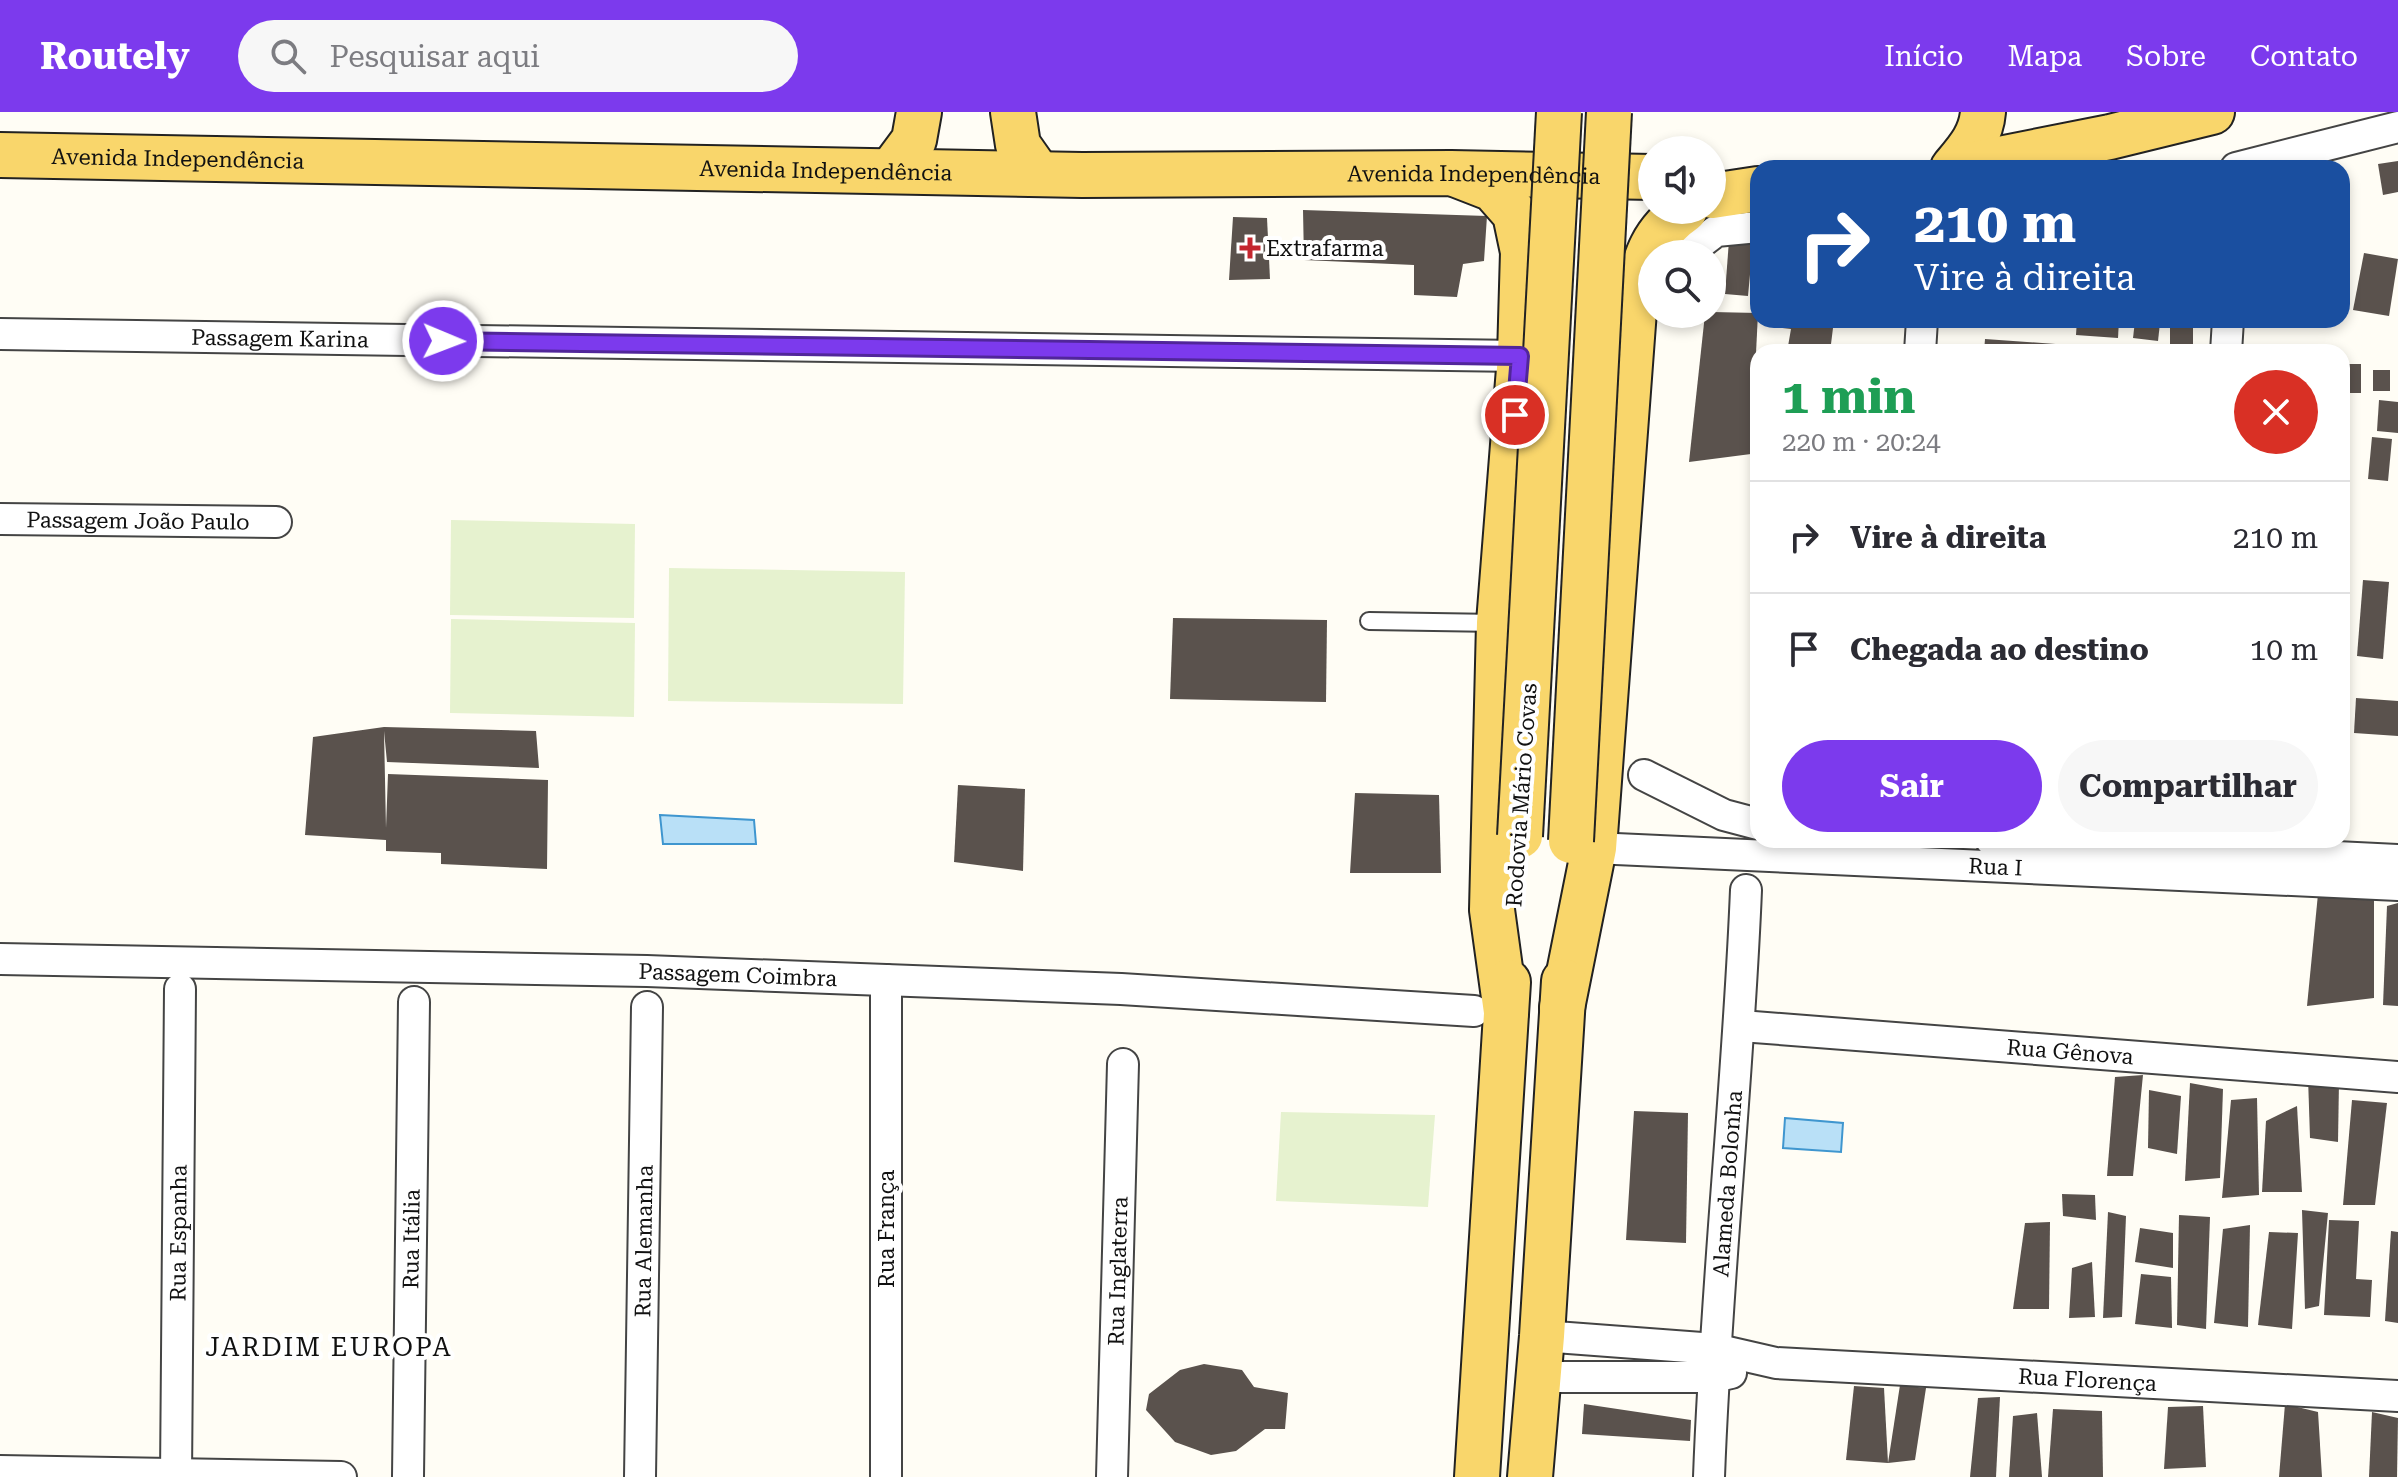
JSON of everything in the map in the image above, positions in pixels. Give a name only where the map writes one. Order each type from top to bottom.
[{"type":"main road","points":[[891,171],[914,140],[919,112]]},
{"type":"main road","points":[[1013,112],[1018,145],[1037,172]]},
{"type":"main road","name":"Rodovia Mário Covas","points":[[1477,1477],[1490,1012],[1520,836],[1559,112]]},
{"type":"main road","points":[[1583,845],[1609,112]]},
{"type":"main road","points":[[1961,160],[1973,145],[1982,125],[1983,112]]},
{"type":"main road","points":[[1981,160],[2099,125],[2212,112]]},
{"type":"main road","name":"Avenida Independência","points":[[0,155],[1082,175],[1451,173],[1638,177]]},
{"type":"main road","points":[[1451,173],[1493,189],[1515,214],[1523,252],[1520,356],[1499,623],[1490,1012]]},
{"type":"main road","points":[[1726,176],[1750,175]]},
{"type":"main road","points":[[1726,194],[1750,190]]},
{"type":"main road","points":[[1530,1477],[1562,1008],[1583,845],[1635,297],[1652,245],[1668,221],[1687,231]]},
{"type":"street","points":[[2270,160],[2398,127]]},
{"type":"street","points":[[1687,231],[1750,228]]},
{"type":"street","name":"Passagem Karina","points":[[0,334],[1520,356]]},
{"type":"street","name":"Passagem João Paulo","points":[[0,519],[276,522]]},
{"type":"street","points":[[1644,775],[1724,815],[1750,822]]},
{"type":"street","name":"Rua I","points":[[1583,845],[2398,885]]},
{"type":"street","points":[[2229,848],[2398,860]]},
{"type":"street","name":"Alameda Bolonha","points":[[1709,1477],[1714,1363],[1741,1026],[1746,890]]},
{"type":"street","name":"Passagem Coimbra","points":[[0,959],[647,971],[1136,990],[1490,1012]]},
{"type":"street","name":"Rua França","points":[[886,980],[886,1477]]},
{"type":"street","name":"Rua Espanha","points":[[176,1476],[180,989]]},
{"type":"street","name":"Rua Itália","points":[[408,1477],[414,1002]]},
{"type":"street","name":"Rua Alemanha","points":[[640,1477],[647,1007]]},
{"type":"street","name":"Rua Gênova","points":[[1741,1026],[2398,1077]]},
{"type":"street","name":"Rua Inglaterra","points":[[1112,1477],[1123,1064]]},
{"type":"street","name":"Rua Florença","points":[[1540,1357],[1776,1363],[2398,1396]]},
{"type":"street","name":"Rua Florença","points":[[1540,1357],[1714,1363]]},
{"type":"street","points":[[0,1471],[341,1477]]},
{"type":"lane","points":[[1369,621],[1499,623]]},
{"type":"green space","points":[[451,520],[635,524],[634,618],[450,615]]},
{"type":"green space","points":[[669,568],[905,572],[903,704],[668,701]]},
{"type":"green space","points":[[451,619],[635,623],[634,717],[450,713]]},
{"type":"green space","points":[[1281,1112],[1435,1115],[1428,1207],[1276,1201]]},
{"type":"water","points":[[660,815],[754,820],[756,844],[663,844]]},
{"type":"water","points":[[1785,1118],[1843,1123],[1841,1152],[1783,1148]]},
{"type":"building","points":[[2398,161],[2398,192],[2383,195],[2378,164]]},
{"type":"building","points":[[1303,210],[1487,216],[1484,261],[1463,264],[1457,297],[1414,295],[1414,265],[1304,260]]},
{"type":"building","name":"Extrafarma","points":[[1233,217],[1267,218],[1270,279],[1229,280]]},
{"type":"building","points":[[1729,240],[1750,242],[1748,296],[1726,294]]},
{"type":"building","points":[[2364,253],[2398,259],[2389,316],[2353,310]]},
{"type":"building","points":[[1726,312],[1750,313],[1750,328],[1757,328],[1756,344],[1750,344],[1750,454],[1689,462],[1703,328],[1726,328]]},
{"type":"building","points":[[1783,328],[1833,328],[1831,344],[1788,344],[1791,329]]},
{"type":"building","points":[[2076,328],[2119,328],[2118,338],[2076,335]]},
{"type":"building","points":[[2134,328],[2159,328],[2158,341],[2133,338]]},
{"type":"building","points":[[2170,328],[2193,328],[2193,344],[2170,344]]},
{"type":"building","points":[[1985,339],[2055,344],[1985,344]]},
{"type":"building","points":[[2350,364],[2361,364],[2361,393],[2350,393]]},
{"type":"building","points":[[2373,370],[2390,370],[2390,391],[2373,391]]},
{"type":"building","points":[[2379,400],[2398,402],[2398,433],[2377,431]]},
{"type":"building","points":[[2372,437],[2392,439],[2388,481],[2368,479]]},
{"type":"building","points":[[2363,580],[2389,582],[2383,659],[2357,656]]},
{"type":"building","points":[[1173,618],[1327,620],[1326,702],[1170,699]]},
{"type":"building","points":[[2356,698],[2398,701],[2398,736],[2354,733]]},
{"type":"building","points":[[384,727],[536,731],[539,768],[387,762],[384,731],[386,828],[388,774],[548,780],[547,869],[441,864],[441,853],[386,851],[386,840],[305,835],[313,737]]},
{"type":"building","points":[[958,785],[1025,789],[1023,871],[954,862]]},
{"type":"building","points":[[1355,793],[1439,795],[1441,873],[1350,873]]},
{"type":"building","points":[[2374,887],[2374,998],[2307,1006],[2318,894]]},
{"type":"building","points":[[2398,903],[2398,1006],[2383,1005],[2387,906]]},
{"type":"building","points":[[2143,1075],[2133,1176],[2107,1176],[2115,1077]]},
{"type":"building","points":[[2308,1077],[2339,1081],[2338,1142],[2310,1138]]},
{"type":"building","points":[[2190,1083],[2223,1089],[2220,1178],[2185,1181]]},
{"type":"building","points":[[2149,1090],[2181,1096],[2177,1154],[2148,1148]]},
{"type":"building","points":[[2257,1098],[2259,1195],[2222,1198],[2231,1100]]},
{"type":"building","points":[[2352,1100],[2387,1103],[2375,1205],[2343,1205]]},
{"type":"building","points":[[2297,1106],[2302,1192],[2262,1192],[2266,1121]]},
{"type":"building","points":[[1634,1111],[1688,1113],[1686,1243],[1626,1240]]},
{"type":"building","points":[[2062,1194],[2095,1195],[2096,1220],[2063,1216]]},
{"type":"building","points":[[2302,1210],[2328,1213],[2319,1306],[2305,1309]]},
{"type":"building","points":[[2108,1212],[2126,1216],[2122,1317],[2103,1318]]},
{"type":"building","points":[[2179,1215],[2210,1217],[2206,1329],[2177,1325]]},
{"type":"building","points":[[2329,1220],[2359,1221],[2356,1279],[2372,1280],[2370,1317],[2324,1315]]},
{"type":"building","points":[[2050,1222],[2049,1309],[2013,1309],[2025,1223]]},
{"type":"building","points":[[2250,1225],[2248,1327],[2214,1323],[2223,1229]]},
{"type":"building","points":[[2140,1228],[2173,1233],[2173,1268],[2135,1262]]},
{"type":"building","points":[[2391,1231],[2398,1232],[2398,1323],[2385,1321]]},
{"type":"building","points":[[2269,1232],[2298,1233],[2292,1329],[2258,1325]]},
{"type":"building","points":[[2092,1262],[2095,1317],[2069,1318],[2072,1268]]},
{"type":"building","points":[[2141,1274],[2171,1277],[2172,1328],[2135,1324]]},
{"type":"building","points":[[1204,1364],[1242,1370],[1254,1387],[1288,1393],[1285,1429],[1265,1429],[1236,1451],[1211,1455],[1175,1442],[1146,1410],[1149,1394],[1180,1370]]},
{"type":"building","points":[[1900,1385],[1926,1388],[1915,1460],[1888,1463]]},
{"type":"building","points":[[1854,1386],[1884,1388],[1888,1463],[1846,1460]]},
{"type":"building","points":[[2000,1397],[1996,1477],[1970,1477],[1978,1398]]},
{"type":"building","points":[[1584,1404],[1691,1420],[1690,1441],[1582,1434]]},
{"type":"building","points":[[2285,1404],[2318,1412],[2322,1477],[2279,1477]]},
{"type":"building","points":[[2203,1406],[2206,1467],[2164,1469],[2168,1407]]},
{"type":"building","points":[[2053,1409],[2102,1411],[2103,1477],[2048,1477]]},
{"type":"building","points":[[2372,1412],[2398,1418],[2397,1477],[2369,1477]]},
{"type":"building","points":[[2037,1413],[2042,1477],[2009,1477],[2013,1416]]},
{"type":"place","name":"Extrafarma","points":[[1250,248]]},
{"type":"district","name":"JARDIM EUROPA","points":[[329,1347]]},
{"type":"route","points":[[443,341],[1520,356],[1515,415]]}]
